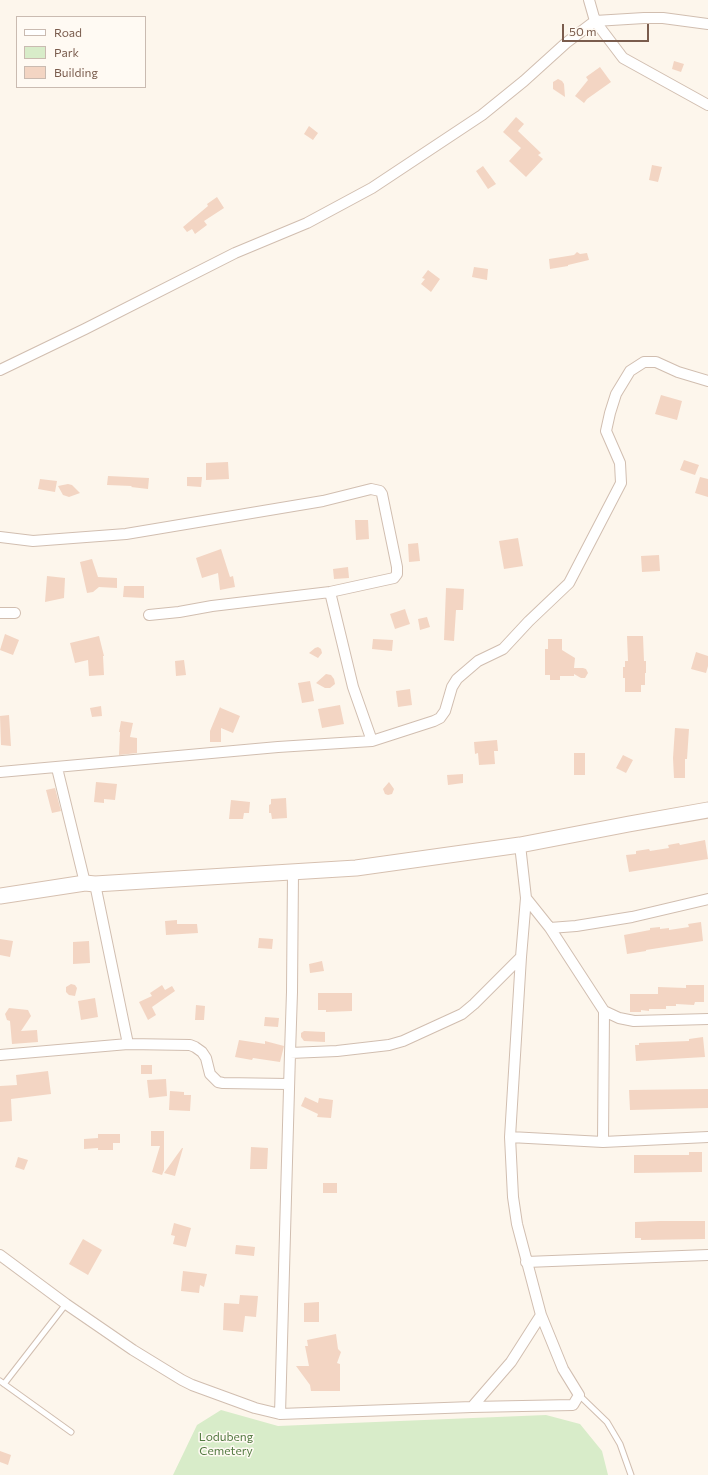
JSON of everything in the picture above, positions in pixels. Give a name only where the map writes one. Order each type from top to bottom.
[{"type":"street","points":[[589,0],[595,21],[623,58],[708,105]]},
{"type":"street","points":[[0,370],[235,253],[307,223],[372,188],[482,115],[524,81],[566,43],[595,21],[663,18],[708,24]]},
{"type":"street","points":[[0,772],[278,747],[372,741],[430,723],[440,718],[445,711],[452,687],[457,680],[478,661],[503,649],[529,621],[569,583],[621,483],[620,463],[606,431],[616,394],[630,371],[644,362],[656,362],[678,372],[708,381]]},
{"type":"street","points":[[0,536],[33,541],[126,534],[323,502],[371,489],[380,491],[384,501],[397,567],[397,574],[394,578],[330,592],[149,615]]},
{"type":"street","points":[[330,592],[353,687],[372,741]]},
{"type":"street","points":[[0,613],[15,612]]},
{"type":"street","points":[[57,768],[90,884],[128,1044]]},
{"type":"street","points":[[0,896],[90,884],[356,868],[520,846],[708,810]]},
{"type":"street","points":[[0,1255],[66,1304],[133,1350],[192,1385],[256,1408],[280,1414],[574,1405],[579,1395],[563,1370],[540,1315],[517,1224],[514,1204],[510,1137],[526,898],[520,846]]},
{"type":"street","points":[[280,1414],[288,1084],[292,992],[293,872]]},
{"type":"street","points":[[526,898],[550,928],[604,1011],[619,1018],[634,1021],[708,1019]]},
{"type":"street","points":[[550,928],[576,926],[632,917],[708,899]]},
{"type":"street","points":[[290,1053],[382,1046],[403,1041],[462,1014],[521,957]]},
{"type":"street","points":[[603,1142],[604,1011]]},
{"type":"street","points":[[0,1055],[128,1044],[190,1045],[202,1052],[206,1058],[210,1074],[218,1082],[223,1084],[288,1084]]},
{"type":"street","points":[[510,1137],[603,1142],[708,1137]]},
{"type":"street","points":[[526,1262],[708,1255]]},
{"type":"street","points":[[472,1407],[511,1362],[540,1315]]},
{"type":"lane","points":[[66,1304],[2,1383],[71,1432]]},
{"type":"lane","points":[[579,1395],[607,1422],[620,1444],[631,1475]]},
{"type":"green space","name":"Lodubeng Cemetery","points":[[221,1410],[278,1426],[546,1415],[580,1424],[602,1451],[608,1475],[173,1475],[197,1425]]},
{"type":"building","points":[[674,61],[684,64],[681,72],[672,69]]},
{"type":"building","points":[[600,67],[611,82],[587,99],[584,103],[575,96],[588,80],[586,77]]},
{"type":"building","points":[[558,79],[564,84],[565,97],[553,89],[553,82]]},
{"type":"building","points":[[516,117],[524,124],[518,131],[541,153],[538,155],[543,159],[526,177],[509,161],[521,148],[503,132]]},
{"type":"building","points":[[309,126],[318,133],[313,140],[304,134]]},
{"type":"building","points":[[652,165],[662,167],[658,182],[649,180]]},
{"type":"building","points":[[483,166],[496,184],[488,189],[476,171]]},
{"type":"building","points":[[217,197],[224,208],[204,221],[207,225],[195,234],[192,229],[187,232],[183,227],[208,206],[207,204]]},
{"type":"building","points":[[577,252],[580,254],[587,253],[589,260],[550,269],[549,259],[574,255]]},
{"type":"building","points":[[474,267],[488,269],[487,280],[472,277]]},
{"type":"building","points":[[428,270],[440,279],[431,292],[421,284],[425,279],[422,278]]},
{"type":"building","points":[[661,395],[682,401],[677,420],[655,414]]},
{"type":"building","points":[[684,460],[699,465],[695,475],[680,470]]},
{"type":"building","points":[[228,462],[229,479],[206,480],[206,463]]},
{"type":"building","points":[[108,476],[149,478],[148,489],[131,487],[132,486],[107,485]]},
{"type":"building","points":[[187,477],[202,477],[201,487],[187,486]]},
{"type":"building","points":[[700,477],[708,479],[708,497],[695,493]]},
{"type":"building","points":[[40,479],[57,481],[55,492],[38,489]]},
{"type":"building","points":[[68,484],[72,485],[80,493],[69,497],[63,495],[58,486]]},
{"type":"building","points":[[355,520],[368,520],[369,539],[356,540]]},
{"type":"building","points":[[518,538],[523,566],[504,569],[499,541]]},
{"type":"building","points":[[418,543],[420,561],[409,562],[408,544]]},
{"type":"building","points":[[221,549],[230,577],[233,576],[235,587],[220,590],[218,573],[202,578],[196,558]]},
{"type":"building","points":[[659,555],[660,571],[642,572],[641,556]]},
{"type":"building","points":[[92,559],[98,577],[117,578],[117,588],[99,587],[93,592],[87,593],[80,562]]},
{"type":"building","points":[[348,567],[349,578],[334,579],[333,569]]},
{"type":"building","points":[[47,576],[65,578],[64,598],[45,602]]},
{"type":"building","points":[[124,586],[144,586],[144,598],[123,597]]},
{"type":"building","points":[[446,588],[464,589],[463,610],[456,610],[454,641],[444,640]]},
{"type":"building","points":[[405,609],[410,624],[395,629],[390,614]]},
{"type":"building","points":[[427,617],[430,627],[420,630],[418,619]]},
{"type":"building","points":[[5,634],[19,640],[13,655],[0,650]]},
{"type":"building","points":[[99,636],[104,656],[104,675],[89,676],[88,660],[75,663],[70,643]]},
{"type":"building","points":[[627,636],[643,636],[646,673],[645,685],[641,685],[641,692],[625,692],[623,667],[625,667],[625,661],[628,661]]},
{"type":"building","points":[[373,639],[393,640],[392,651],[372,649]]},
{"type":"building","points":[[548,639],[562,639],[562,650],[575,658],[574,668],[586,669],[588,673],[585,678],[581,678],[574,674],[574,676],[560,676],[560,680],[550,680],[550,675],[545,675],[545,649],[548,649]]},
{"type":"building","points":[[318,647],[321,649],[322,653],[318,658],[309,653]]},
{"type":"building","points":[[696,652],[708,656],[706,673],[691,669]]},
{"type":"building","points":[[184,660],[186,675],[176,676],[175,661]]},
{"type":"building","points":[[326,674],[331,675],[334,679],[335,684],[330,688],[325,688],[316,683]]},
{"type":"building","points":[[310,681],[314,701],[302,703],[298,683]]},
{"type":"building","points":[[410,689],[412,705],[398,707],[396,691]]},
{"type":"building","points":[[340,705],[344,724],[322,728],[318,709]]},
{"type":"building","points":[[101,706],[102,716],[92,717],[90,708]]},
{"type":"building","points":[[220,707],[240,716],[233,733],[221,728],[221,742],[210,742],[210,731]]},
{"type":"building","points":[[9,715],[11,746],[1,745],[0,716]]},
{"type":"building","points":[[121,721],[133,723],[130,737],[137,738],[137,753],[119,755],[119,732]]},
{"type":"building","points":[[675,728],[689,729],[687,759],[685,759],[685,778],[674,778],[673,758]]},
{"type":"building","points":[[497,740],[498,751],[494,751],[495,764],[479,765],[478,753],[475,754],[474,742]]},
{"type":"building","points":[[574,753],[585,753],[585,775],[574,775]]},
{"type":"building","points":[[623,755],[633,760],[626,773],[616,768]]},
{"type":"building","points":[[463,774],[463,783],[448,785],[447,775]]},
{"type":"building","points":[[96,782],[117,784],[115,800],[104,799],[104,803],[94,802]]},
{"type":"building","points":[[389,782],[394,789],[392,794],[388,795],[385,794],[383,789]]},
{"type":"building","points":[[55,788],[61,811],[52,813],[46,790]]},
{"type":"building","points":[[286,798],[287,818],[272,819],[271,813],[269,813],[271,799]]},
{"type":"building","points":[[231,800],[250,802],[249,813],[244,813],[243,819],[229,819]]},
{"type":"building","points":[[705,840],[708,859],[629,872],[626,855],[636,854],[636,851],[649,849],[650,851],[669,848],[668,845],[679,843],[680,845]]},
{"type":"building","points":[[177,920],[177,924],[197,924],[198,933],[166,935],[165,921]]},
{"type":"building","points":[[701,922],[703,941],[627,954],[624,935],[650,930],[650,928],[660,927],[660,929],[669,928],[669,930],[689,927],[688,924]]},
{"type":"building","points":[[259,938],[273,939],[272,949],[258,948]]},
{"type":"building","points":[[0,939],[13,941],[10,957],[0,955]]},
{"type":"building","points":[[89,941],[90,963],[73,964],[73,942]]},
{"type":"building","points":[[322,961],[324,971],[310,973],[309,964]]},
{"type":"building","points":[[71,984],[75,985],[77,988],[75,996],[69,995],[66,992],[66,987]]},
{"type":"building","points":[[162,985],[165,990],[172,986],[175,991],[152,1007],[156,1015],[148,1020],[139,1002],[152,996],[150,993]]},
{"type":"building","points":[[686,985],[704,985],[704,1002],[695,1002],[694,1005],[676,1004],[676,1006],[666,1006],[666,1009],[649,1009],[649,1011],[641,1010],[641,1012],[630,1012],[630,994],[658,994],[658,987],[686,988]]},
{"type":"building","points":[[318,993],[352,993],[352,1011],[326,1012],[326,1010],[318,1010]]},
{"type":"building","points":[[95,998],[98,1017],[81,1020],[78,1001]]},
{"type":"building","points":[[196,1005],[205,1006],[204,1020],[195,1020]]},
{"type":"building","points":[[9,1008],[28,1010],[31,1016],[21,1031],[37,1030],[38,1042],[12,1044],[10,1021],[7,1020],[5,1014]]},
{"type":"building","points":[[265,1017],[279,1018],[278,1027],[264,1026]]},
{"type":"building","points":[[304,1031],[325,1032],[325,1042],[304,1041],[301,1037],[301,1033]]},
{"type":"building","points":[[703,1037],[705,1057],[636,1061],[635,1045],[639,1045],[639,1043],[689,1041],[689,1039]]},
{"type":"building","points":[[239,1040],[265,1044],[265,1041],[284,1046],[280,1062],[235,1057]]},
{"type":"building","points":[[141,1065],[152,1065],[152,1074],[141,1074]]},
{"type":"building","points":[[48,1071],[51,1094],[11,1099],[12,1121],[0,1122],[0,1086],[17,1085],[16,1075]]},
{"type":"building","points":[[166,1079],[167,1096],[149,1098],[147,1080]]},
{"type":"building","points":[[708,1089],[708,1108],[630,1110],[629,1090]]},
{"type":"building","points":[[170,1091],[184,1092],[184,1095],[191,1095],[190,1111],[169,1110]]},
{"type":"building","points":[[305,1097],[318,1103],[319,1098],[333,1100],[331,1118],[317,1117],[318,1114],[301,1106]]},
{"type":"building","points":[[151,1131],[164,1131],[164,1170],[162,1175],[152,1172],[160,1146],[151,1146]]},
{"type":"building","points":[[98,1134],[120,1134],[120,1143],[113,1143],[113,1150],[98,1150],[98,1148],[84,1149],[84,1139],[98,1138]]},
{"type":"building","points":[[251,1147],[268,1148],[267,1169],[250,1169]]},
{"type":"building","points":[[182,1148],[175,1176],[164,1173]]},
{"type":"building","points":[[689,1152],[702,1152],[702,1172],[634,1173],[634,1155],[689,1155]]},
{"type":"building","points":[[18,1157],[28,1160],[24,1170],[15,1167]]},
{"type":"building","points":[[323,1183],[337,1183],[337,1193],[323,1193]]},
{"type":"building","points":[[705,1221],[705,1239],[641,1240],[641,1238],[635,1238],[635,1222]]},
{"type":"building","points":[[174,1223],[191,1228],[186,1247],[173,1244],[175,1236],[171,1235]]},
{"type":"building","points":[[83,1239],[102,1250],[88,1275],[69,1264]]},
{"type":"building","points":[[236,1245],[255,1247],[254,1256],[235,1254]]},
{"type":"building","points":[[183,1271],[207,1274],[204,1287],[200,1285],[199,1293],[181,1291]]},
{"type":"building","points":[[240,1295],[258,1296],[256,1317],[245,1316],[243,1332],[223,1330],[224,1303],[239,1304]]},
{"type":"building","points":[[319,1302],[319,1322],[304,1322],[304,1303]]},
{"type":"building","points":[[336,1334],[338,1349],[341,1352],[337,1363],[340,1364],[340,1391],[311,1391],[310,1385],[296,1366],[309,1366],[305,1346],[308,1346],[307,1340]]},
{"type":"building","points":[[0,1451],[11,1455],[8,1465],[0,1462]]}]
